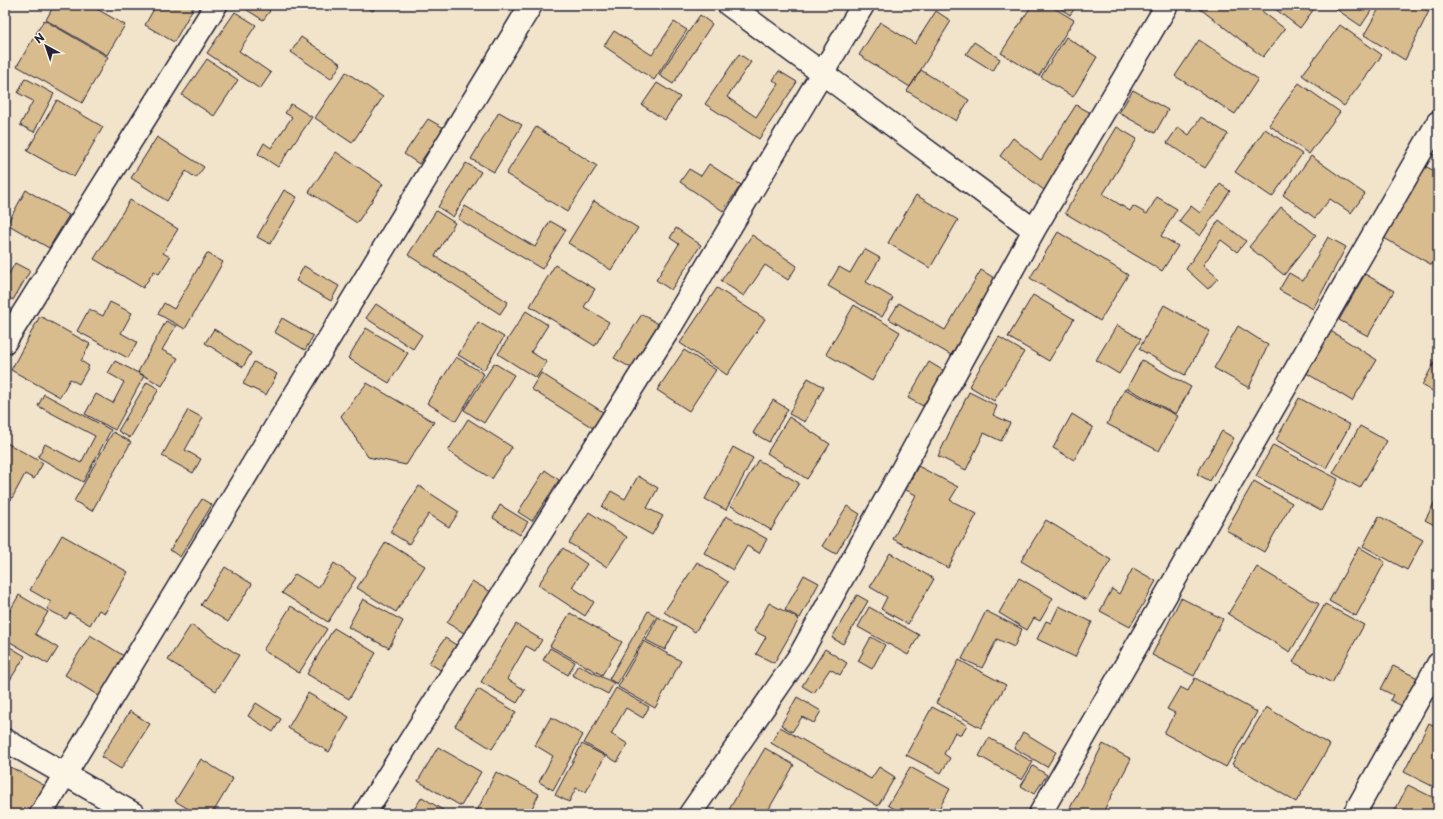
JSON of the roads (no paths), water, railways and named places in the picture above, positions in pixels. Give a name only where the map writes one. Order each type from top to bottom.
[{"type":"street","points":[[5,342],[216,5]]},
{"type":"street","points":[[41,814],[532,5]]},
{"type":"street","points":[[728,5],[1034,230]]},
{"type":"street","points":[[364,814],[671,326],[863,5]]},
{"type":"street","points":[[690,814],[800,655],[1034,230],[1167,5]]},
{"type":"street","points":[[1040,814],[1438,122]]},
{"type":"street","points":[[1354,814],[1438,664]]},
{"type":"street","points":[[5,740],[134,814]]}]
